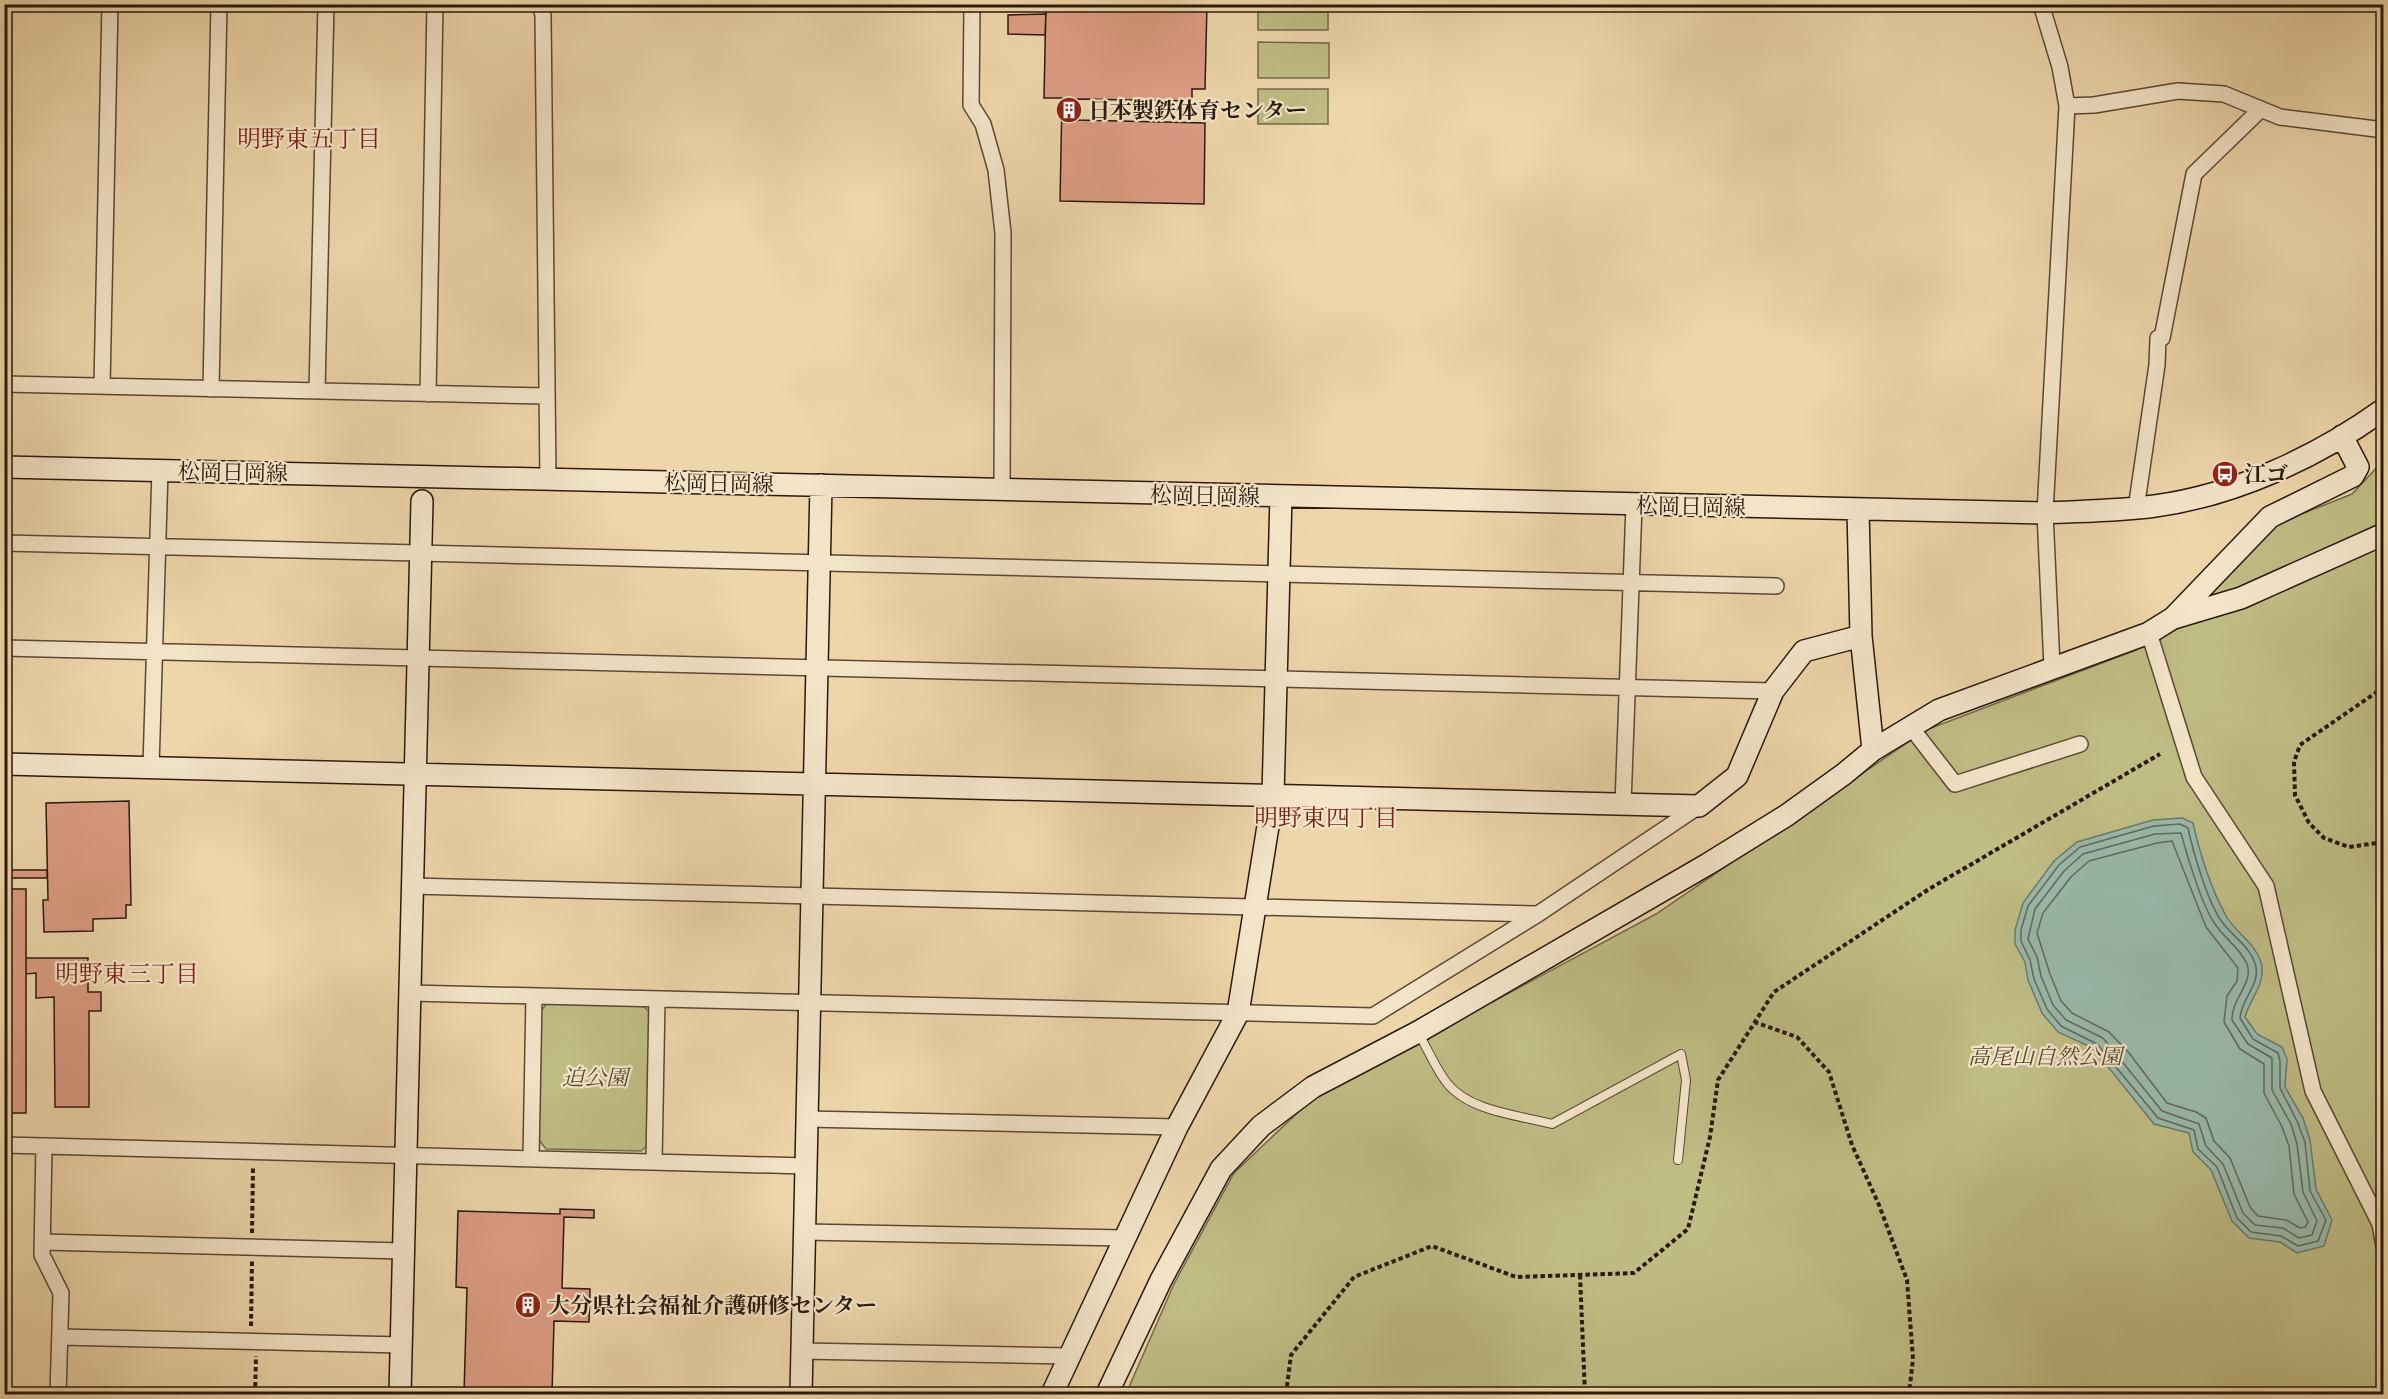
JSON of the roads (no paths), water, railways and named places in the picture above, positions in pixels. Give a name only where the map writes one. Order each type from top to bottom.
[{"type":"street","points":[[102,386],[110,4]]},
{"type":"street","points":[[211,389],[219,4]]},
{"type":"street","points":[[317,391],[326,4]]},
{"type":"street","points":[[428,394],[435,4]]},
{"type":"street","points":[[972,4],[971,105],[983,124],[996,170],[1003,233],[1002,490]]},
{"type":"street","points":[[2041,4],[2060,67],[2067,106],[2045,513],[2052,667]]},
{"type":"street","points":[[542,8],[548,479]]},
{"type":"street","points":[[2067,106],[2094,105],[2178,91],[2224,94],[2280,117],[2384,130]]},
{"type":"street","points":[[2136,509],[2157,365],[2158,338],[2162,338],[2194,174],[2261,109]]},
{"type":"street","points":[[4,384],[547,396]]},
{"type":"street","name":"松岡日岡線","points":[[4,466],[2045,513],[2136,509],[2178,502],[2230,487],[2295,462],[2384,409]]},
{"type":"street","points":[[1107,1395],[1161,1280],[1221,1169],[1261,1126],[1313,1087],[1418,1032],[1649,899],[1787,815],[1873,750],[1910,726],[1939,710],[2052,667],[2127,643],[2173,618],[2270,517],[2353,476],[2358,467],[2342,436]]},
{"type":"street","points":[[151,767],[160,470]]},
{"type":"street","points":[[801,1395],[821,486]]},
{"type":"street","points":[[1052,1395],[1068,1356],[1178,1127],[1238,1013],[1257,907],[1273,795],[1281,496]]},
{"type":"street","points":[[400,1395],[422,501]]},
{"type":"street","points":[[1623,804],[1634,505]]},
{"type":"street","points":[[1858,509],[1861,636],[1873,750]]},
{"type":"street","points":[[2173,618],[2241,598],[2384,534]]},
{"type":"street","points":[[4,543],[1776,586]]},
{"type":"street","points":[[2149,633],[2194,777],[2266,886],[2313,1091],[2380,1224],[2384,1246]]},
{"type":"street","points":[[410,993],[1373,1016],[1538,914],[1699,806],[1737,776],[1773,691],[1804,651],[1861,636]]},
{"type":"street","points":[[4,648],[1773,691]]},
{"type":"street","points":[[1910,726],[1955,784],[2080,744]]},
{"type":"street","points":[[4,764],[1699,806]]},
{"type":"street","points":[[412,886],[1538,914]]},
{"type":"street","points":[[531,1159],[534,996]]},
{"type":"street","points":[[654,1162],[657,999]]},
{"type":"street","points":[[807,1119],[1178,1127]]},
{"type":"street","points":[[4,1145],[806,1166]]},
{"type":"street","points":[[44,1146],[42,1254],[61,1293],[58,1395]]},
{"type":"street","points":[[804,1232],[1125,1238]]},
{"type":"street","points":[[42,1242],[403,1251]]},
{"type":"street","points":[[60,1337],[401,1345]]},
{"type":"street","points":[[802,1351],[1068,1356]]},
{"type":"lane","points":[[1418,1032],[1447,1083],[1458,1094],[1476,1104],[1551,1124],[1681,1054],[1686,1080],[1678,1160]]},
{"type":"water","points":[[2182,818],[2193,823],[2206,870],[2225,914],[2254,948],[2261,962],[2260,984],[2245,1017],[2257,1034],[2282,1047],[2287,1059],[2285,1087],[2303,1118],[2310,1140],[2316,1189],[2332,1220],[2324,1246],[2297,1253],[2280,1242],[2249,1238],[2232,1221],[2211,1170],[2193,1152],[2189,1133],[2154,1124],[2093,1048],[2058,1032],[2042,1013],[2028,980],[2025,962],[2015,944],[2015,930],[2023,903],[2054,861],[2077,842],[2153,820]]},
{"type":"place","name":"日本製鉄体育センター","points":[[1069,110]]},
{"type":"place","name":"江ゴ","points":[[2225,474]]},
{"type":"place","name":"大分県社会福祉介護研修センター","points":[[528,1305]]},
{"type":"district","name":"明野東五丁目","points":[[309,139]]},
{"type":"district","name":"明野東四丁目","points":[[1326,818]]},
{"type":"district","name":"明野東三丁目","points":[[127,974]]},
{"type":"park label","name":"高尾山自然公園","points":[[2045,1056]]},
{"type":"park label","name":"迫公園","points":[[595,1077]]}]
